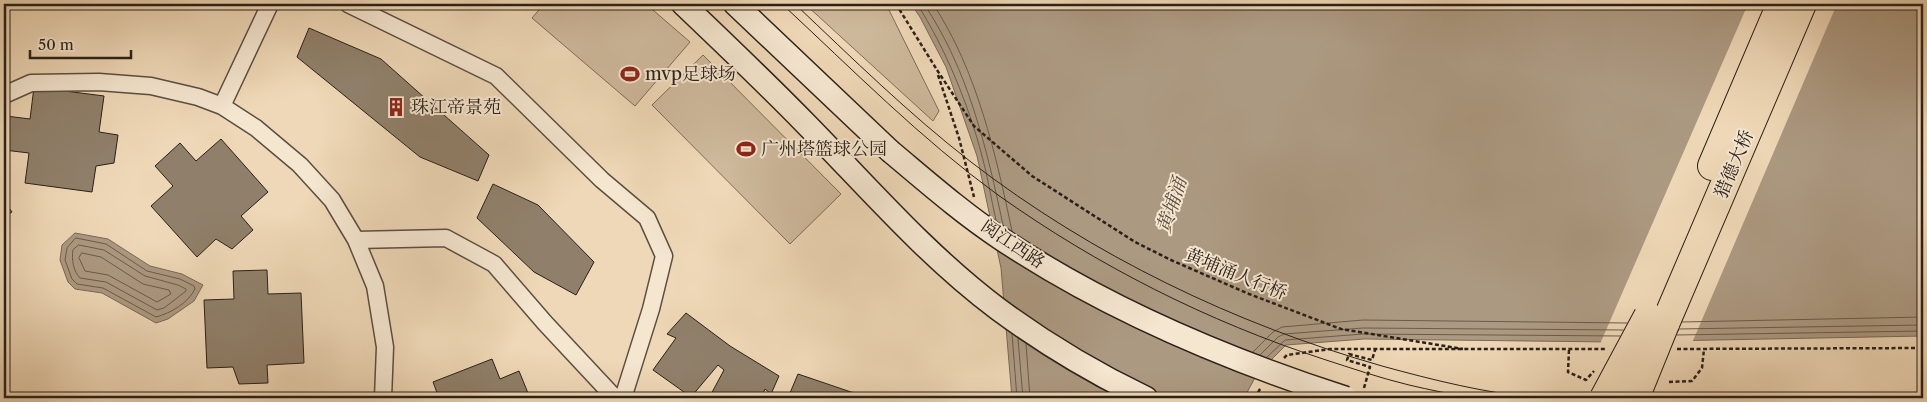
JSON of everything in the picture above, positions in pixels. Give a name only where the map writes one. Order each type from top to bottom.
[{"type":"highway","name":"猎德大桥","points":[[1656,320],[1781,4]]},
{"type":"highway","name":"猎德大桥","points":[[1656,320],[1802,4]]},
{"type":"highway","points":[[1604,398],[1656,320]]},
{"type":"highway","points":[[1613,398],[1656,320]]},
{"type":"highway","points":[[1634,398],[1656,320]]},
{"type":"highway","points":[[1643,398],[1656,320]]},
{"type":"main road","points":[[683,4],[804,122],[898,219],[957,275],[997,308],[1064,354],[1146,398]]},
{"type":"main road","name":"阅江西路","points":[[735,4],[890,151],[928,183],[1030,258],[1113,304],[1227,356],[1282,377],[1355,393]]},
{"type":"street","points":[[222,106],[270,4]]},
{"type":"street","points":[[348,4],[496,76],[602,180],[647,218],[664,256],[651,309],[623,398]]},
{"type":"street","points":[[4,95],[32,82],[99,82],[151,86],[198,97],[222,106],[256,128],[300,165],[332,200],[356,240],[375,286],[385,347],[383,398]]},
{"type":"street","points":[[356,240],[446,238],[494,264],[544,323],[615,398]]},
{"type":"path","points":[[896,4],[937,70],[959,138],[976,203]]},
{"type":"path","name":"黄埔涌人行桥","points":[[937,70],[974,126],[1032,176],[1136,242],[1171,260],[1249,294],[1340,329],[1472,350]]},
{"type":"path","points":[[1675,349],[1923,348]]},
{"type":"path","points":[[1281,361],[1287,355],[1330,349],[1608,350]]},
{"type":"path","points":[[1669,382],[1692,381],[1702,368],[1704,349]]},
{"type":"path","points":[[1355,393],[1370,367],[1347,360],[1349,354],[1372,360],[1375,350]]},
{"type":"path","points":[[1570,350],[1568,372],[1586,380],[1598,368]]},
{"type":"path","points":[[1255,398],[1264,382]]},
{"type":"shaded area","name":"mvp足球场","points":[[544,4],[646,4],[690,42],[635,106],[532,18]]},
{"type":"shaded area","points":[[805,4],[886,4],[939,111],[933,121]]},
{"type":"shaded area","name":"广州塔篮球公园","points":[[703,55],[841,194],[790,244],[652,105]]},
{"type":"water","name":"黄埔涌","points":[[911,4],[1923,4],[1923,336],[1611,342],[1364,339],[1286,345],[1257,374],[1244,398],[1012,398],[1001,268],[977,156],[946,67],[920,17]]},
{"type":"water","points":[[75,233],[108,239],[150,266],[182,274],[203,285],[194,301],[168,319],[156,323],[102,293],[75,289],[68,282],[60,260],[62,245]]},
{"type":"pier","points":[[1748,4],[1837,4],[1692,343],[1600,344]]},
{"type":"building","name":"珠江帝景苑","points":[[309,28],[381,59],[489,155],[478,181],[420,157],[297,57]]},
{"type":"building","points":[[34,87],[104,96],[99,132],[118,135],[114,163],[96,166],[92,192],[25,183],[29,153],[4,150],[6,116],[30,119]]},
{"type":"building","points":[[221,139],[268,192],[241,216],[253,230],[232,249],[216,239],[197,257],[151,206],[173,186],[155,166],[180,143],[196,161]]},
{"type":"building","points":[[4,170],[8,176],[4,181]]},
{"type":"building","points":[[493,184],[538,205],[594,262],[576,295],[534,272],[477,218]]},
{"type":"building","points":[[4,201],[12,212],[4,217]]},
{"type":"building","points":[[267,270],[268,294],[301,293],[304,363],[267,365],[268,383],[239,384],[233,367],[207,368],[204,300],[234,299],[233,271]]},
{"type":"building","points":[[686,313],[730,346],[779,376],[771,394],[765,389],[761,398],[709,398],[724,370],[718,365],[691,397],[653,370],[676,338],[667,334]]},
{"type":"building","points":[[492,359],[500,379],[519,371],[530,398],[439,398],[433,382]]},
{"type":"building","points":[[798,374],[851,392],[888,398],[797,398],[790,393]]},
{"type":"tram line","points":[[782,4],[887,103],[969,173],[1036,221],[1114,268],[1196,309],[1280,344],[1387,379],[1472,398]]},
{"type":"tram line","points":[[795,4],[859,65],[948,144],[1018,196],[1066,228],[1116,257],[1167,284],[1220,308],[1273,330],[1327,349],[1440,381],[1498,393],[1538,398]]},
{"type":"place","name":"mvp足球场","points":[[630,74]]},
{"type":"place","name":"珠江帝景苑","points":[[396,107]]},
{"type":"place","name":"广州塔篮球公园","points":[[746,149]]}]
